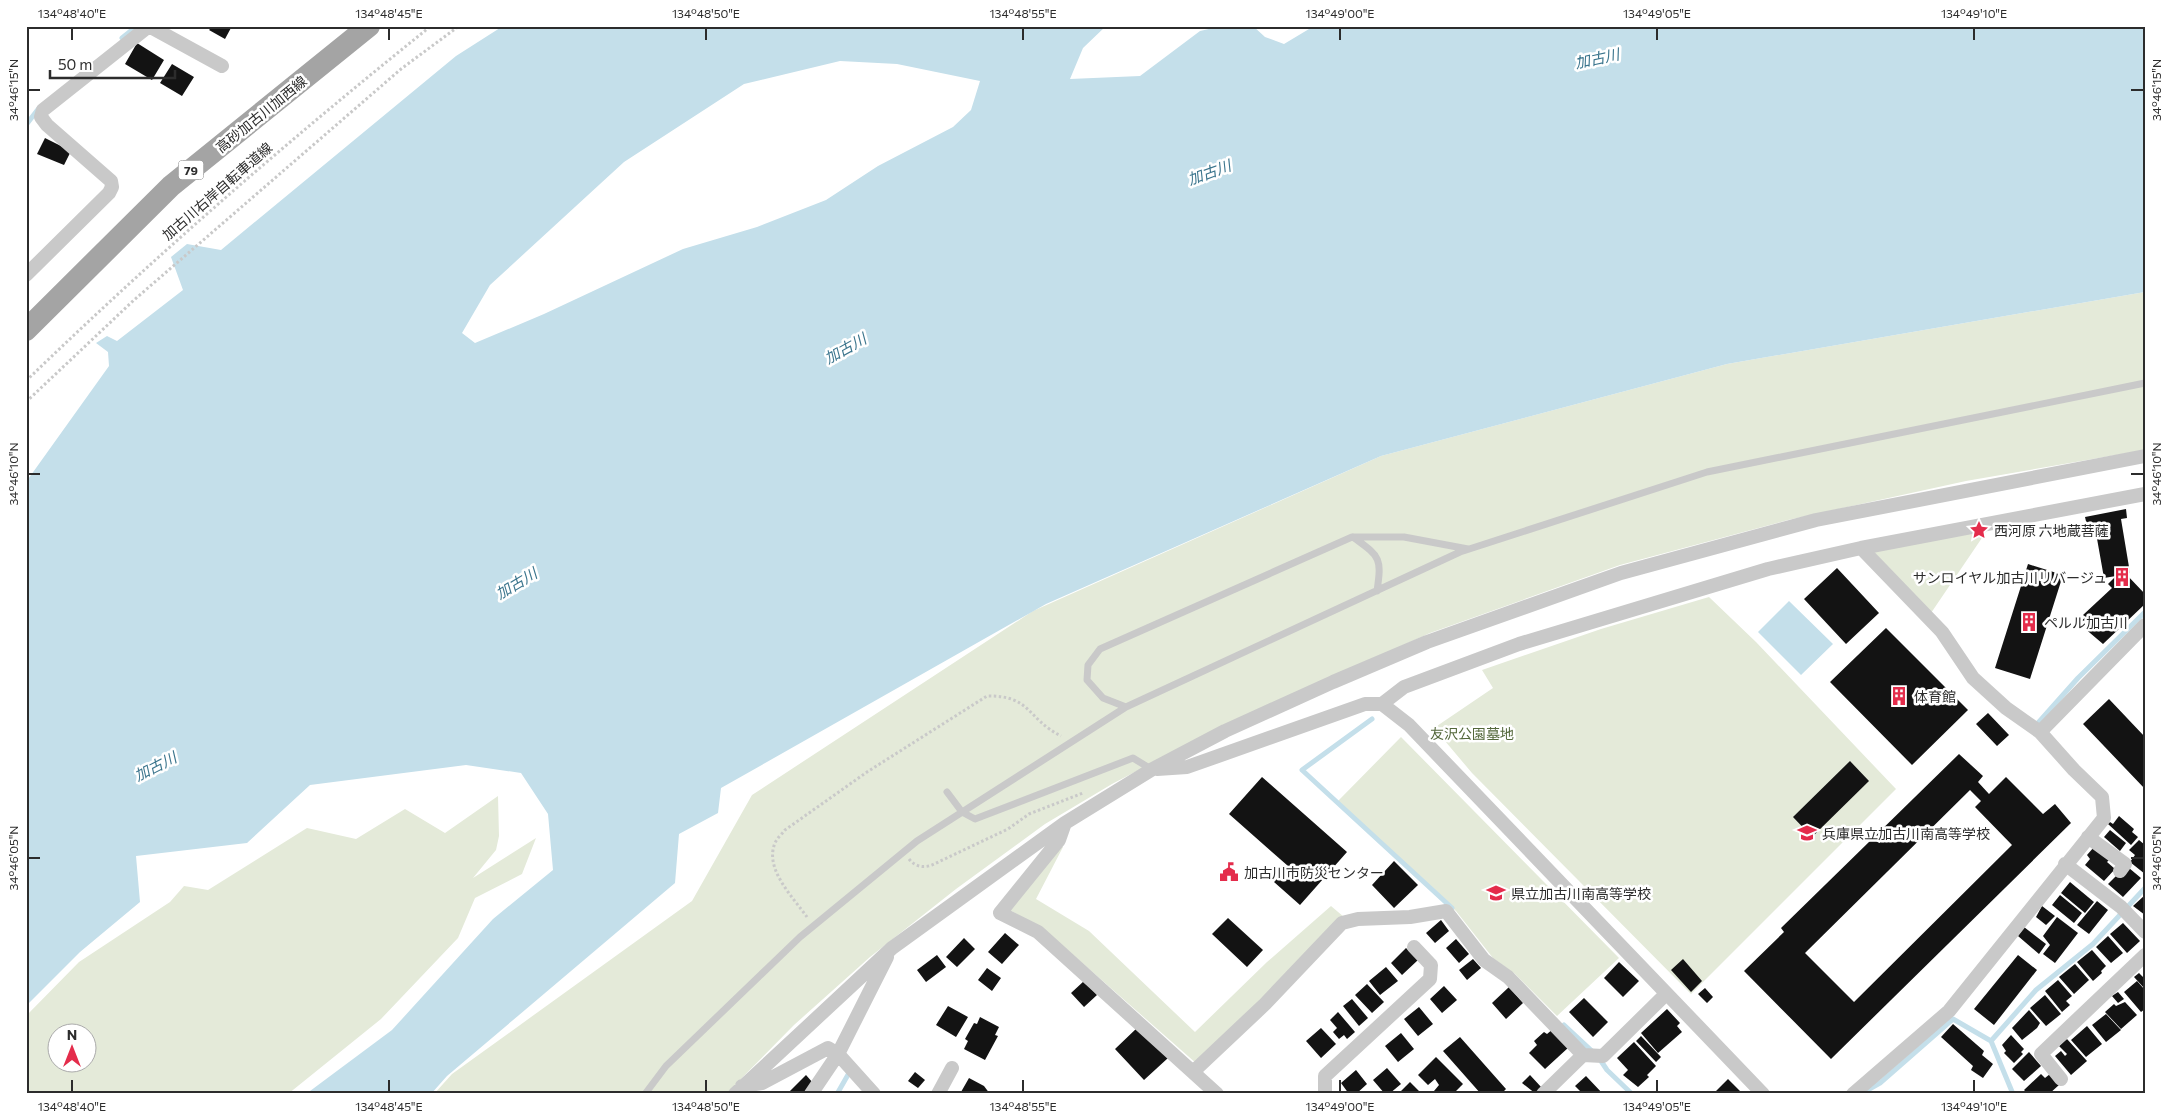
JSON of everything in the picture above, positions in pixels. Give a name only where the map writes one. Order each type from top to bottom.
[{"type":"main road","name":"高砂加古川加西線","points":[[26,330],[171,186],[370,26]]},
{"type":"street","points":[[26,275],[109,193],[112,187],[111,181],[47,125],[41,117],[43,110],[149,26],[222,66]]},
{"type":"street","points":[[738,1090],[892,948],[1065,823],[1151,770],[1225,731],[1427,642],[1620,573],[1816,520],[2145,456]]},
{"type":"street","points":[[1151,770],[1187,767],[1365,704],[1382,704],[1404,687],[1519,644],[1768,569],[1861,548],[2145,494]]},
{"type":"street","points":[[1853,1094],[1949,1011],[2065,864],[2104,818],[2102,797],[2040,732],[2006,708],[1973,678],[1942,632],[1861,548]]},
{"type":"street","points":[[2040,732],[2145,625]]},
{"type":"street","points":[[1382,704],[1415,732],[1763,1094]]},
{"type":"street","points":[[1065,823],[1059,840],[1000,913],[1038,932],[1194,1071],[1217,1094]]},
{"type":"street","points":[[2088,836],[2125,864],[2120,871]]},
{"type":"street","points":[[2065,864],[2125,912],[2145,932]]},
{"type":"street","points":[[1194,1071],[1266,1004],[1342,923],[1358,919],[1410,917],[1446,911],[1484,960],[1508,977],[1583,1055],[1603,1056],[1666,994]]},
{"type":"street","points":[[1325,1094],[1326,1076],[1430,979],[1431,965],[1414,947]]},
{"type":"street","points":[[811,1094],[838,1054],[892,948]]},
{"type":"street","points":[[2061,1079],[2041,1054],[2145,955]]},
{"type":"street","points":[[738,1090],[762,1083],[828,1048],[838,1054],[874,1094]]},
{"type":"street","points":[[1543,1094],[1583,1055]]},
{"type":"street","points":[[938,1094],[952,1068]]},
{"type":"lane","points":[[645,1094],[666,1066],[814,926],[917,841],[1126,707],[1469,550],[1708,472],[2145,383]]},
{"type":"lane","points":[[1126,707],[1103,698],[1087,680],[1088,664],[1100,649],[1352,537],[1404,537],[1469,550]]},
{"type":"lane","points":[[1352,537],[1374,552],[1381,566],[1377,591]]},
{"type":"lane","points":[[947,792],[962,812],[974,819],[1133,758],[1151,770]]},
{"type":"path","name":"加古川右岸自転車道線","points":[[26,381],[216,206],[336,102],[431,26]]},
{"type":"path","points":[[26,402],[141,294],[401,69],[459,26]]},
{"type":"path","points":[[814,926],[777,875],[773,857],[776,842],[785,830],[867,772],[987,696],[1003,696],[1021,702],[1049,730],[1072,742]]},
{"type":"path","points":[[904,852],[913,864],[925,867],[932,865],[1008,829],[1029,814],[1084,793]]},
{"type":"green space","points":[[2145,292],[2145,450],[1966,481],[1788,520],[1620,565],[1430,633],[1213,731],[1112,784],[1045,824],[956,889],[870,957],[794,1025],[726,1094],[434,1094],[452,1074],[692,901],[752,795],[1033,611],[1381,456],[1727,364]]},
{"type":"green space","points":[[1988,529],[1931,613],[1873,551]]},
{"type":"green space","name":"友沢公園墓地","points":[[1709,597],[1756,642],[1896,789],[1691,994],[1472,773],[1434,728],[1493,688],[1482,670],[1601,629]]},
{"type":"green space","name":"県立加古川南高等学校","points":[[1401,737],[1619,958],[1557,1016],[1515,974],[1493,958],[1456,911],[1338,801]]},
{"type":"green space","points":[[498,796],[499,836],[496,850],[473,878],[536,838],[522,874],[475,898],[458,938],[381,1019],[288,1094],[26,1094],[26,1016],[79,962],[170,902],[184,886],[208,890],[307,828],[356,839],[405,809],[445,833]]},
{"type":"green space","points":[[1059,845],[1063,847],[1036,899],[1089,931],[1195,1032],[1267,962],[1331,906],[1344,917],[1197,1064],[1046,931],[1008,909]]},
{"type":"water","name":"加古川","points":[[503,26],[1106,26],[1083,48],[1070,79],[1140,76],[1200,31],[1222,26],[1253,26],[1265,37],[1284,44],[1314,26],[2145,26],[2145,292],[1727,364],[1381,456],[1046,604],[721,788],[718,813],[679,834],[675,883],[447,1076],[431,1094],[306,1094],[392,1030],[493,919],[553,870],[548,814],[521,773],[466,765],[310,785],[247,843],[136,856],[140,902],[80,952],[26,1006],[26,482],[109,366],[108,352],[96,343],[107,336],[117,341],[183,290],[171,257],[187,244],[221,250],[456,56]],"holes":[[[840,61],[897,64],[980,81],[971,110],[953,127],[878,166],[826,200],[757,227],[683,249],[544,314],[475,343],[462,333],[490,285],[624,162],[744,84]]]},
{"type":"water","points":[[1789,601],[1833,644],[1801,675],[1758,632]]},
{"type":"building","points":[[207,26],[232,26],[225,39],[209,30],[211,28]]},
{"type":"building","points":[[137,43],[164,60],[152,80],[125,64]]},
{"type":"building","points":[[172,64],[194,77],[182,96],[160,83]]},
{"type":"building","points":[[45,138],[71,151],[64,165],[37,154]]},
{"type":"building","name":"サンロイヤル加古川リバージュ","points":[[2126,509],[2127,518],[2121,519],[2130,573],[2126,574],[2145,594],[2145,604],[2103,644],[2083,627],[2085,625],[2081,621],[2086,617],[2083,615],[2112,588],[2108,584],[2116,576],[2104,578],[2096,533],[2089,534],[2085,517]]},
{"type":"building","name":"ペルル加古川","points":[[2028,564],[2063,575],[2030,679],[1995,668]]},
{"type":"building","points":[[1837,568],[1879,613],[1846,644],[1804,599]]},
{"type":"building","name":"体育館","points":[[1886,628],[1968,710],[1912,765],[1830,682]]},
{"type":"building","points":[[2109,699],[2145,737],[2145,789],[2083,724]]},
{"type":"building","points":[[1988,713],[2009,735],[1997,746],[1976,724]]},
{"type":"building","points":[[1959,754],[1983,776],[1978,782],[1989,794],[2006,777],[2043,814],[2055,804],[2071,823],[1831,1059],[1744,971],[1784,932],[1781,928]],"holes":[[[1970,790],[1981,801],[1975,807],[2012,845],[1854,1002],[1805,953]]]},
{"type":"building","points":[[1850,761],[1869,781],[1812,837],[1793,817]]},
{"type":"building","name":"加古川市防災センター","points":[[1262,777],[1347,852],[1300,905],[1274,882],[1288,866],[1229,814]]},
{"type":"building","points":[[2119,816],[2134,829],[2132,832],[2138,837],[2131,845],[2108,824],[2110,822],[2113,824]]},
{"type":"building","points":[[2110,830],[2126,843],[2120,851],[2104,837]]},
{"type":"building","points":[[2139,840],[2145,845],[2145,874],[2130,862],[2135,855],[2129,850]]},
{"type":"building","points":[[2094,847],[2109,860],[2107,862],[2115,869],[2104,881],[2085,865],[2090,859],[2087,855]]},
{"type":"building","points":[[1394,861],[1418,885],[1394,908],[1372,885]]},
{"type":"building","points":[[2129,868],[2141,878],[2123,897],[2108,884],[2118,874]]},
{"type":"building","points":[[2070,882],[2094,902],[2085,913],[2061,893]]},
{"type":"building","points":[[2060,895],[2082,913],[2074,923],[2052,905]]},
{"type":"building","points":[[2145,895],[2145,915],[2133,906]]},
{"type":"building","points":[[2097,901],[2108,910],[2089,934],[2077,925]]},
{"type":"building","points":[[2042,906],[2055,916],[2046,925],[2036,917]]},
{"type":"building","points":[[2057,917],[2078,933],[2055,963],[2043,954],[2050,945],[2043,936]]},
{"type":"building","points":[[1228,918],[1263,950],[1247,967],[1212,934]]},
{"type":"building","points":[[1441,920],[1449,931],[1435,943],[1426,933]]},
{"type":"building","points":[[2123,923],[2140,941],[2127,953],[2110,934]]},
{"type":"building","points":[[2024,927],[2046,944],[2039,954],[2018,936]]},
{"type":"building","points":[[1005,933],[1019,945],[1002,964],[988,952]]},
{"type":"building","points":[[2108,936],[2123,953],[2111,963],[2096,947]]},
{"type":"building","points":[[964,938],[975,949],[957,967],[946,957]]},
{"type":"building","points":[[1456,939],[1469,954],[1459,963],[1446,948]]},
{"type":"building","points":[[1406,948],[1418,960],[1402,975],[1391,963]]},
{"type":"building","points":[[2092,950],[2106,966],[2101,971],[2102,973],[2093,981],[2077,962]]},
{"type":"building","points":[[937,955],[946,967],[926,982],[917,970]]},
{"type":"building","points":[[2018,955],[2037,970],[1994,1025],[1974,1009]]},
{"type":"building","points":[[1473,959],[1481,968],[1467,980],[1459,970]]},
{"type":"building","points":[[1683,959],[1702,981],[1691,992],[1671,970]]},
{"type":"building","points":[[1619,962],[1639,981],[1623,997],[1604,978]]},
{"type":"building","points":[[2075,964],[2089,980],[2074,994],[2059,977]]},
{"type":"building","points":[[1386,967],[1398,981],[1380,995],[1369,981]]},
{"type":"building","points":[[987,968],[1001,978],[992,991],[978,980]]},
{"type":"building","points":[[2139,973],[2145,979],[2145,989],[2134,977]]},
{"type":"building","points":[[2058,980],[2072,996],[2066,1001],[2070,1005],[2062,1012],[2045,991]]},
{"type":"building","points":[[1084,981],[1097,995],[1084,1007],[1071,993]]},
{"type":"building","points":[[2137,981],[2145,990],[2145,1009],[2141,1012],[2124,992]]},
{"type":"building","points":[[1367,984],[1384,1002],[1372,1013],[1355,995]]},
{"type":"building","points":[[1444,986],[1457,1000],[1442,1013],[1430,999]]},
{"type":"building","points":[[1509,987],[1523,1003],[1506,1019],[1492,1003]]},
{"type":"building","points":[[1705,988],[1713,997],[1707,1003],[1698,994]]},
{"type":"building","points":[[2118,992],[2124,999],[2118,1003],[2112,996]]},
{"type":"building","points":[[2045,995],[2061,1014],[2046,1026],[2030,1008]]},
{"type":"building","points":[[1584,998],[1608,1022],[1593,1037],[1569,1012]]},
{"type":"building","points":[[1352,999],[1368,1018],[1359,1026],[1343,1006]]},
{"type":"building","points":[[2125,1002],[2137,1015],[2121,1029],[2105,1012],[2114,1004],[2116,1006]]},
{"type":"building","points":[[948,1006],[968,1017],[956,1037],[936,1025]]},
{"type":"building","points":[[1419,1007],[1433,1024],[1418,1036],[1404,1019]]},
{"type":"building","points":[[1667,1009],[1680,1023],[1677,1026],[1682,1032],[1658,1053],[1641,1033]]},
{"type":"building","points":[[2029,1010],[2040,1023],[2037,1028],[2022,1040],[2012,1028]]},
{"type":"building","points":[[1338,1012],[1355,1032],[1347,1039],[1344,1035],[1339,1039],[1333,1032],[1337,1028],[1330,1020]]},
{"type":"building","points":[[2106,1014],[2121,1030],[2106,1042],[2092,1025]]},
{"type":"building","points":[[980,1017],[999,1027],[995,1035],[998,1036],[985,1060],[964,1049],[968,1041],[965,1039],[974,1023],[977,1024]]},
{"type":"building","points":[[1953,1024],[1984,1051],[1982,1055],[1993,1064],[1983,1078],[1971,1070],[1973,1066],[1941,1037]]},
{"type":"building","points":[[2087,1026],[2102,1044],[2086,1057],[2071,1040]]},
{"type":"building","points":[[1138,1027],[1168,1058],[1144,1080],[1115,1049]]},
{"type":"building","points":[[1321,1028],[1336,1044],[1321,1058],[1306,1041]]},
{"type":"building","points":[[1553,1029],[1569,1047],[1545,1069],[1529,1053],[1537,1045],[1534,1041],[1544,1032],[1547,1034]]},
{"type":"building","points":[[1401,1033],[1414,1049],[1398,1062],[1385,1046]]},
{"type":"building","points":[[2011,1035],[2024,1049],[2021,1052],[2023,1054],[2014,1063],[2004,1053],[2006,1051],[2002,1045]]},
{"type":"building","points":[[1641,1036],[1661,1057],[1656,1062],[1636,1041]]},
{"type":"building","points":[[1460,1037],[1506,1089],[1501,1094],[1481,1094],[1443,1051]]},
{"type":"building","points":[[2067,1039],[2087,1061],[2071,1075],[2055,1056],[2061,1051],[2065,1056],[2067,1054],[2059,1046]]},
{"type":"building","points":[[1634,1042],[1656,1066],[1647,1075],[1649,1077],[1638,1087],[1623,1075],[1628,1070],[1617,1058]]},
{"type":"building","points":[[2029,1052],[2041,1066],[2024,1081],[2012,1069]]},
{"type":"building","points":[[1436,1057],[1463,1084],[1453,1094],[1437,1094],[1434,1091],[1439,1085],[1435,1079],[1428,1085],[1418,1075]]},
{"type":"building","points":[[1387,1068],[1401,1084],[1389,1094],[1385,1094],[1373,1080]]},
{"type":"building","points":[[1356,1070],[1367,1084],[1356,1094],[1349,1094],[1341,1083]]},
{"type":"building","points":[[915,1072],[925,1080],[918,1088],[908,1081]]},
{"type":"building","points":[[2041,1074],[2045,1078],[2050,1074],[2059,1085],[2049,1094],[2028,1094],[2024,1090]]},
{"type":"building","points":[[806,1075],[813,1083],[805,1094],[791,1094],[789,1092]]},
{"type":"building","points":[[1530,1075],[1542,1088],[1536,1094],[1522,1083]]},
{"type":"building","points":[[1586,1076],[1603,1094],[1583,1094],[1575,1086]]},
{"type":"building","points":[[969,1078],[984,1086],[990,1094],[961,1092]]},
{"type":"building","points":[[1728,1079],[1743,1094],[1713,1094]]},
{"type":"building","points":[[1410,1082],[1422,1094],[1398,1094]]},
{"type":"waterway","points":[[122,38],[137,26]]},
{"type":"waterway","points":[[26,125],[39,108]]},
{"type":"waterway","points":[[2038,723],[2078,678],[2145,612]]},
{"type":"waterway","points":[[1372,719],[1302,770],[1452,908]]},
{"type":"waterway","points":[[1991,1041],[2036,990],[2093,944],[2145,888]]},
{"type":"waterway","points":[[1864,1092],[1880,1083],[1953,1019],[1991,1041],[2013,1094]]},
{"type":"waterway","points":[[1564,1025],[1593,1052]]},
{"type":"waterway","points":[[1599,1058],[1607,1070],[1632,1094]]},
{"type":"waterway","points":[[837,1094],[849,1073]]},
{"type":"place","name":"西河原 六地蔵菩薩","points":[[1979,530]]},
{"type":"place","name":"サンロイヤル加古川リバージュ","points":[[2122,577]]},
{"type":"place","name":"ペルル加古川","points":[[2029,622]]},
{"type":"place","name":"体育館","points":[[1899,696]]},
{"type":"place","name":"兵庫県立加古川南高等学校","points":[[1807,833]]},
{"type":"place","name":"加古川市防災センター","points":[[1229,872]]},
{"type":"place","name":"県立加古川南高等学校","points":[[1496,893]]}]
